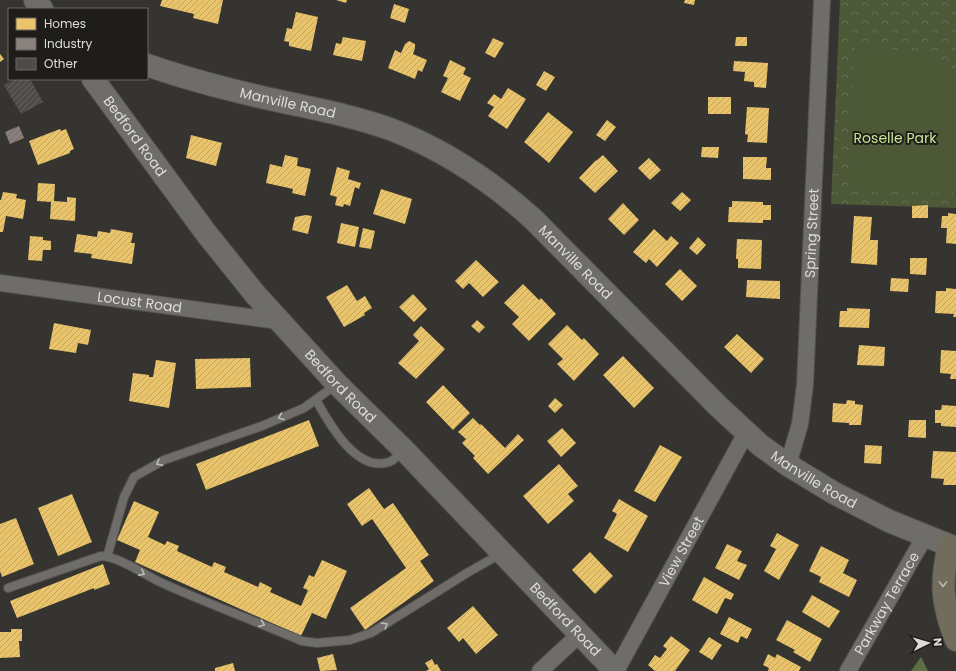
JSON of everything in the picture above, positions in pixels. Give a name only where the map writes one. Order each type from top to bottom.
[{"type":"highway","points":[[952,547],[944,570],[943,595],[949,621],[956,640]]},
{"type":"main road","name":"Manville Road","points":[[148,65],[212,85],[340,114],[375,124],[427,145],[463,165],[498,189],[528,215],[746,433],[788,465],[810,479],[854,503],[952,547]]},
{"type":"main road","name":"Bedford Road","points":[[94,80],[206,233],[255,294],[337,384],[404,450],[616,671]]},
{"type":"street","name":"Spring Street","points":[[788,465],[800,424],[805,385],[822,0]]},
{"type":"street","name":"Locust Road","points":[[0,283],[278,320]]},
{"type":"street","name":"View Street","points":[[616,671],[746,433]]},
{"type":"street","name":"Parkway Terrace","points":[[848,671],[925,536]]},
{"type":"street","points":[[540,671],[580,634]]},
{"type":"lane","points":[[107,556],[124,497],[134,477],[164,460],[262,426],[304,408],[337,384]]},
{"type":"lane","points":[[316,400],[340,439],[353,452],[365,460],[376,463],[388,462],[404,450]]},
{"type":"lane","points":[[8,588],[102,556],[107,556],[159,582],[302,641],[317,643],[350,640],[371,633],[502,553]]},
{"type":"green space","name":"Roselle Park","points":[[840,0],[956,0],[956,208],[831,204]]},
{"type":"green space","points":[[855,46],[926,54],[956,78],[956,193],[857,191],[849,180]]},
{"type":"green space","points":[[921,657],[928,671],[911,671]]},
{"type":"building: Homes","points":[[162,0],[223,0],[218,24],[193,18],[194,14],[160,6]]},
{"type":"building: Homes","points":[[336,0],[347,0],[346,3]]},
{"type":"building: Homes","points":[[685,0],[695,0],[694,5],[684,3]]},
{"type":"building: Homes","points":[[394,4],[409,9],[405,23],[390,18]]},
{"type":"building: Homes","points":[[296,12],[318,17],[311,51],[289,46],[289,42],[284,41],[287,28],[292,29]]},
{"type":"building: Homes","points":[[343,37],[366,41],[362,61],[333,55],[336,43],[341,44]]},
{"type":"building: Homes","points":[[736,37],[747,37],[747,46],[735,46]]},
{"type":"building: Homes","points":[[493,38],[504,43],[495,58],[485,53]]},
{"type":"building: Homes","points":[[409,41],[415,44],[413,54],[427,60],[422,72],[418,70],[415,79],[388,68],[395,50],[401,53],[405,44]]},
{"type":"building: Homes","points":[[0,54],[4,59],[0,62]]},
{"type":"building: Homes","points":[[450,60],[466,68],[463,74],[471,78],[460,101],[441,92],[448,78],[443,76]]},
{"type":"building: Homes","points":[[734,61],[768,63],[766,88],[754,87],[754,82],[744,81],[745,72],[733,71]]},
{"type":"building: Homes","points":[[544,71],[555,77],[546,91],[536,85]]},
{"type":"building: Homes","points":[[508,88],[526,99],[507,129],[488,116],[494,107],[487,103],[494,94],[501,99]]},
{"type":"building: Homes","points":[[708,97],[731,97],[731,114],[708,114]]},
{"type":"building: Homes","points":[[747,107],[769,108],[767,143],[747,142],[748,135],[745,134]]},
{"type":"building: Homes","points":[[548,112],[573,132],[549,163],[524,142]]},
{"type":"building: Homes","points":[[607,120],[616,127],[605,141],[596,135]]},
{"type":"building: Homes","points":[[60,129],[61,131],[66,129],[74,149],[70,151],[70,153],[38,165],[29,141]]},
{"type":"building: Homes","points":[[191,135],[222,143],[216,166],[186,158]]},
{"type":"building: Homes","points":[[702,147],[719,147],[718,158],[701,157]]},
{"type":"building: Homes","points":[[285,155],[298,158],[297,166],[311,169],[305,196],[292,193],[293,189],[266,183],[270,164],[282,167]]},
{"type":"building: Homes","points":[[603,155],[618,171],[595,193],[579,178],[596,160]]},
{"type":"building: Homes","points":[[743,157],[767,157],[766,168],[771,168],[771,180],[743,179]]},
{"type":"building: Homes","points":[[649,158],[661,170],[650,180],[638,168]]},
{"type":"building: Homes","points":[[337,167],[350,171],[348,179],[361,183],[359,189],[355,187],[350,206],[344,204],[343,207],[335,205],[337,197],[330,195]]},
{"type":"building: Homes","points":[[38,183],[55,184],[54,201],[67,202],[67,197],[76,198],[75,221],[50,219],[51,202],[37,201]]},
{"type":"building: Homes","points":[[381,189],[412,199],[405,224],[373,214]]},
{"type":"building: Homes","points":[[3,192],[17,194],[16,198],[26,200],[23,219],[6,216],[3,232],[0,232],[0,200]]},
{"type":"building: Homes","points":[[682,192],[691,200],[680,211],[671,203]]},
{"type":"building: Homes","points":[[732,201],[763,202],[763,205],[771,205],[771,220],[763,220],[763,223],[728,222],[729,207],[732,207]]},
{"type":"building: Homes","points":[[623,203],[639,220],[624,235],[608,219]]},
{"type":"building: Homes","points":[[928,205],[928,218],[912,218],[912,206]]},
{"type":"building: Homes","points":[[948,213],[956,214],[956,244],[946,243],[947,228],[941,228],[942,216],[948,216]]},
{"type":"building: Homes","points":[[306,215],[312,216],[308,234],[292,230],[295,217]]},
{"type":"building: Homes","points":[[854,216],[872,217],[870,240],[878,240],[877,265],[851,263]]},
{"type":"building: Homes","points":[[341,223],[359,227],[355,247],[337,243]]},
{"type":"building: Homes","points":[[363,228],[375,231],[371,249],[359,247]]},
{"type":"building: Homes","points":[[111,229],[133,233],[131,243],[135,243],[132,264],[91,258],[92,254],[74,252],[77,234],[97,237],[98,231],[110,233]]},
{"type":"building: Homes","points":[[654,229],[667,241],[671,236],[679,243],[657,267],[649,259],[646,263],[633,252]]},
{"type":"building: Homes","points":[[30,236],[43,237],[43,240],[51,241],[51,250],[43,250],[42,261],[28,260]]},
{"type":"building: Homes","points":[[698,237],[706,245],[697,255],[689,248]]},
{"type":"building: Homes","points":[[737,239],[762,240],[761,269],[738,268],[738,259],[736,259]]},
{"type":"building: Homes","points":[[910,258],[927,258],[926,275],[910,274]]},
{"type":"building: Homes","points":[[476,260],[499,282],[483,297],[469,283],[463,289],[455,281]]},
{"type":"building: Homes","points":[[680,269],[697,286],[682,301],[665,284]]},
{"type":"building: Homes","points":[[891,278],[909,279],[908,292],[890,291]]},
{"type":"building: Homes","points":[[747,280],[780,281],[780,299],[746,297]]},
{"type":"building: Homes","points":[[523,284],[539,300],[541,298],[556,314],[529,341],[512,324],[519,317],[504,303]]},
{"type":"building: Homes","points":[[347,285],[357,301],[365,296],[372,308],[364,313],[365,315],[344,327],[326,297]]},
{"type":"building: Homes","points":[[946,288],[956,289],[956,317],[953,317],[954,314],[935,313],[936,291],[946,291]]},
{"type":"building: Homes","points":[[413,294],[427,309],[414,322],[399,307]]},
{"type":"building: Homes","points":[[847,308],[870,309],[869,328],[839,327],[840,311],[847,311]]},
{"type":"building: Homes","points":[[477,320],[485,327],[479,333],[471,326]]},
{"type":"building: Homes","points":[[54,323],[91,330],[88,345],[78,343],[76,353],[49,349]]},
{"type":"building: Homes","points":[[567,325],[582,340],[584,338],[599,354],[574,381],[557,364],[563,359],[548,344]]},
{"type":"building: Homes","points":[[421,326],[445,349],[416,379],[398,363],[419,341],[413,335]]},
{"type":"building: Homes","points":[[737,334],[764,359],[751,373],[724,347]]},
{"type":"building: Homes","points":[[859,345],[885,347],[884,366],[857,365]]},
{"type":"building: Homes","points":[[941,350],[956,351],[956,379],[950,379],[951,374],[940,373]]},
{"type":"building: Homes","points":[[623,356],[654,388],[634,408],[603,375]]},
{"type":"building: Homes","points":[[250,358],[251,387],[196,389],[195,359]]},
{"type":"building: Homes","points":[[156,360],[176,363],[169,408],[129,401],[133,373],[153,377]]},
{"type":"building: Homes","points":[[443,385],[470,413],[453,430],[426,402]]},
{"type":"building: Homes","points":[[555,398],[563,405],[555,413],[548,406]]},
{"type":"building: Homes","points":[[847,400],[855,401],[855,404],[863,405],[861,425],[849,425],[849,423],[832,422],[833,403],[846,404]]},
{"type":"building: Homes","points":[[942,405],[956,406],[956,427],[941,426],[941,423],[935,423],[935,410],[941,410]]},
{"type":"building: Homes","points":[[473,418],[505,448],[518,434],[524,440],[488,474],[473,458],[475,456],[462,443],[466,439],[458,432]]},
{"type":"building: Homes","points":[[309,420],[319,446],[206,490],[196,464]]},
{"type":"building: Homes","points":[[909,420],[926,420],[926,438],[908,437]]},
{"type":"building: Homes","points":[[562,428],[576,443],[561,457],[547,441]]},
{"type":"building: Homes","points":[[660,445],[682,457],[655,502],[634,491]]},
{"type":"building: Homes","points":[[865,445],[882,446],[881,464],[864,463]]},
{"type":"building: Homes","points":[[933,451],[956,452],[956,485],[943,485],[944,479],[931,478]]},
{"type":"building: Homes","points":[[559,464],[578,486],[568,494],[574,501],[548,524],[523,496]]},
{"type":"building: Homes","points":[[369,488],[384,509],[393,503],[429,555],[420,561],[434,581],[365,630],[350,608],[406,568],[372,519],[362,526],[347,504]]},
{"type":"building: Homes","points":[[72,494],[92,542],[58,556],[38,508]]},
{"type":"building: Homes","points":[[619,499],[648,516],[628,552],[604,538],[617,514],[612,511]]},
{"type":"building: Homes","points":[[134,501],[159,512],[148,537],[165,545],[167,541],[179,546],[177,551],[212,567],[214,562],[226,567],[224,572],[258,587],[260,582],[272,588],[270,592],[301,606],[308,590],[303,588],[309,575],[314,577],[322,560],[347,571],[326,619],[312,613],[301,636],[135,562],[140,550],[117,540]]},
{"type":"building: Homes","points":[[16,518],[34,564],[2,577],[0,571],[0,524]]},
{"type":"building: Homes","points":[[777,533],[799,545],[779,580],[764,571],[776,549],[770,546]]},
{"type":"building: Homes","points":[[727,544],[742,551],[737,561],[747,565],[739,580],[715,568]]},
{"type":"building: Homes","points":[[821,546],[849,560],[843,573],[857,580],[849,597],[819,582],[821,577],[809,571]]},
{"type":"building: Homes","points":[[590,552],[613,576],[595,594],[572,570]]},
{"type":"building: Homes","points":[[103,564],[110,584],[94,590],[94,588],[17,618],[10,601]]},
{"type":"building: Homes","points":[[704,577],[734,594],[731,600],[725,598],[717,614],[692,600]]},
{"type":"building: Homes","points":[[812,595],[840,611],[829,628],[802,612]]},
{"type":"building: Homes","points":[[473,606],[498,635],[476,654],[463,638],[459,642],[447,628]]},
{"type":"building: Homes","points":[[729,617],[752,629],[747,639],[741,636],[738,643],[720,634]]},
{"type":"building: Homes","points":[[787,620],[822,639],[810,662],[793,652],[795,650],[776,640]]},
{"type":"building: Homes","points":[[11,629],[22,629],[22,641],[19,641],[20,657],[0,658],[0,632],[11,632]]},
{"type":"building: Homes","points":[[671,636],[690,650],[675,671],[655,671],[648,665],[655,655],[660,658],[667,649],[663,646]]},
{"type":"building: Homes","points":[[709,637],[722,645],[712,660],[699,652]]},
{"type":"building: Homes","points":[[333,654],[337,670],[320,671],[317,658]]},
{"type":"building: Homes","points":[[768,654],[775,658],[777,654],[801,667],[799,671],[768,671],[769,668],[763,665]]},
{"type":"building: Homes","points":[[432,659],[441,671],[426,671],[429,669],[425,663]]},
{"type":"building: Homes","points":[[233,663],[235,671],[215,671],[215,668]]},
{"type":"building: Industry","points":[[19,126],[24,138],[10,144],[5,132]]},
{"type":"building: Other","points":[[12,80],[31,80],[43,102],[21,114],[4,85]]}]
